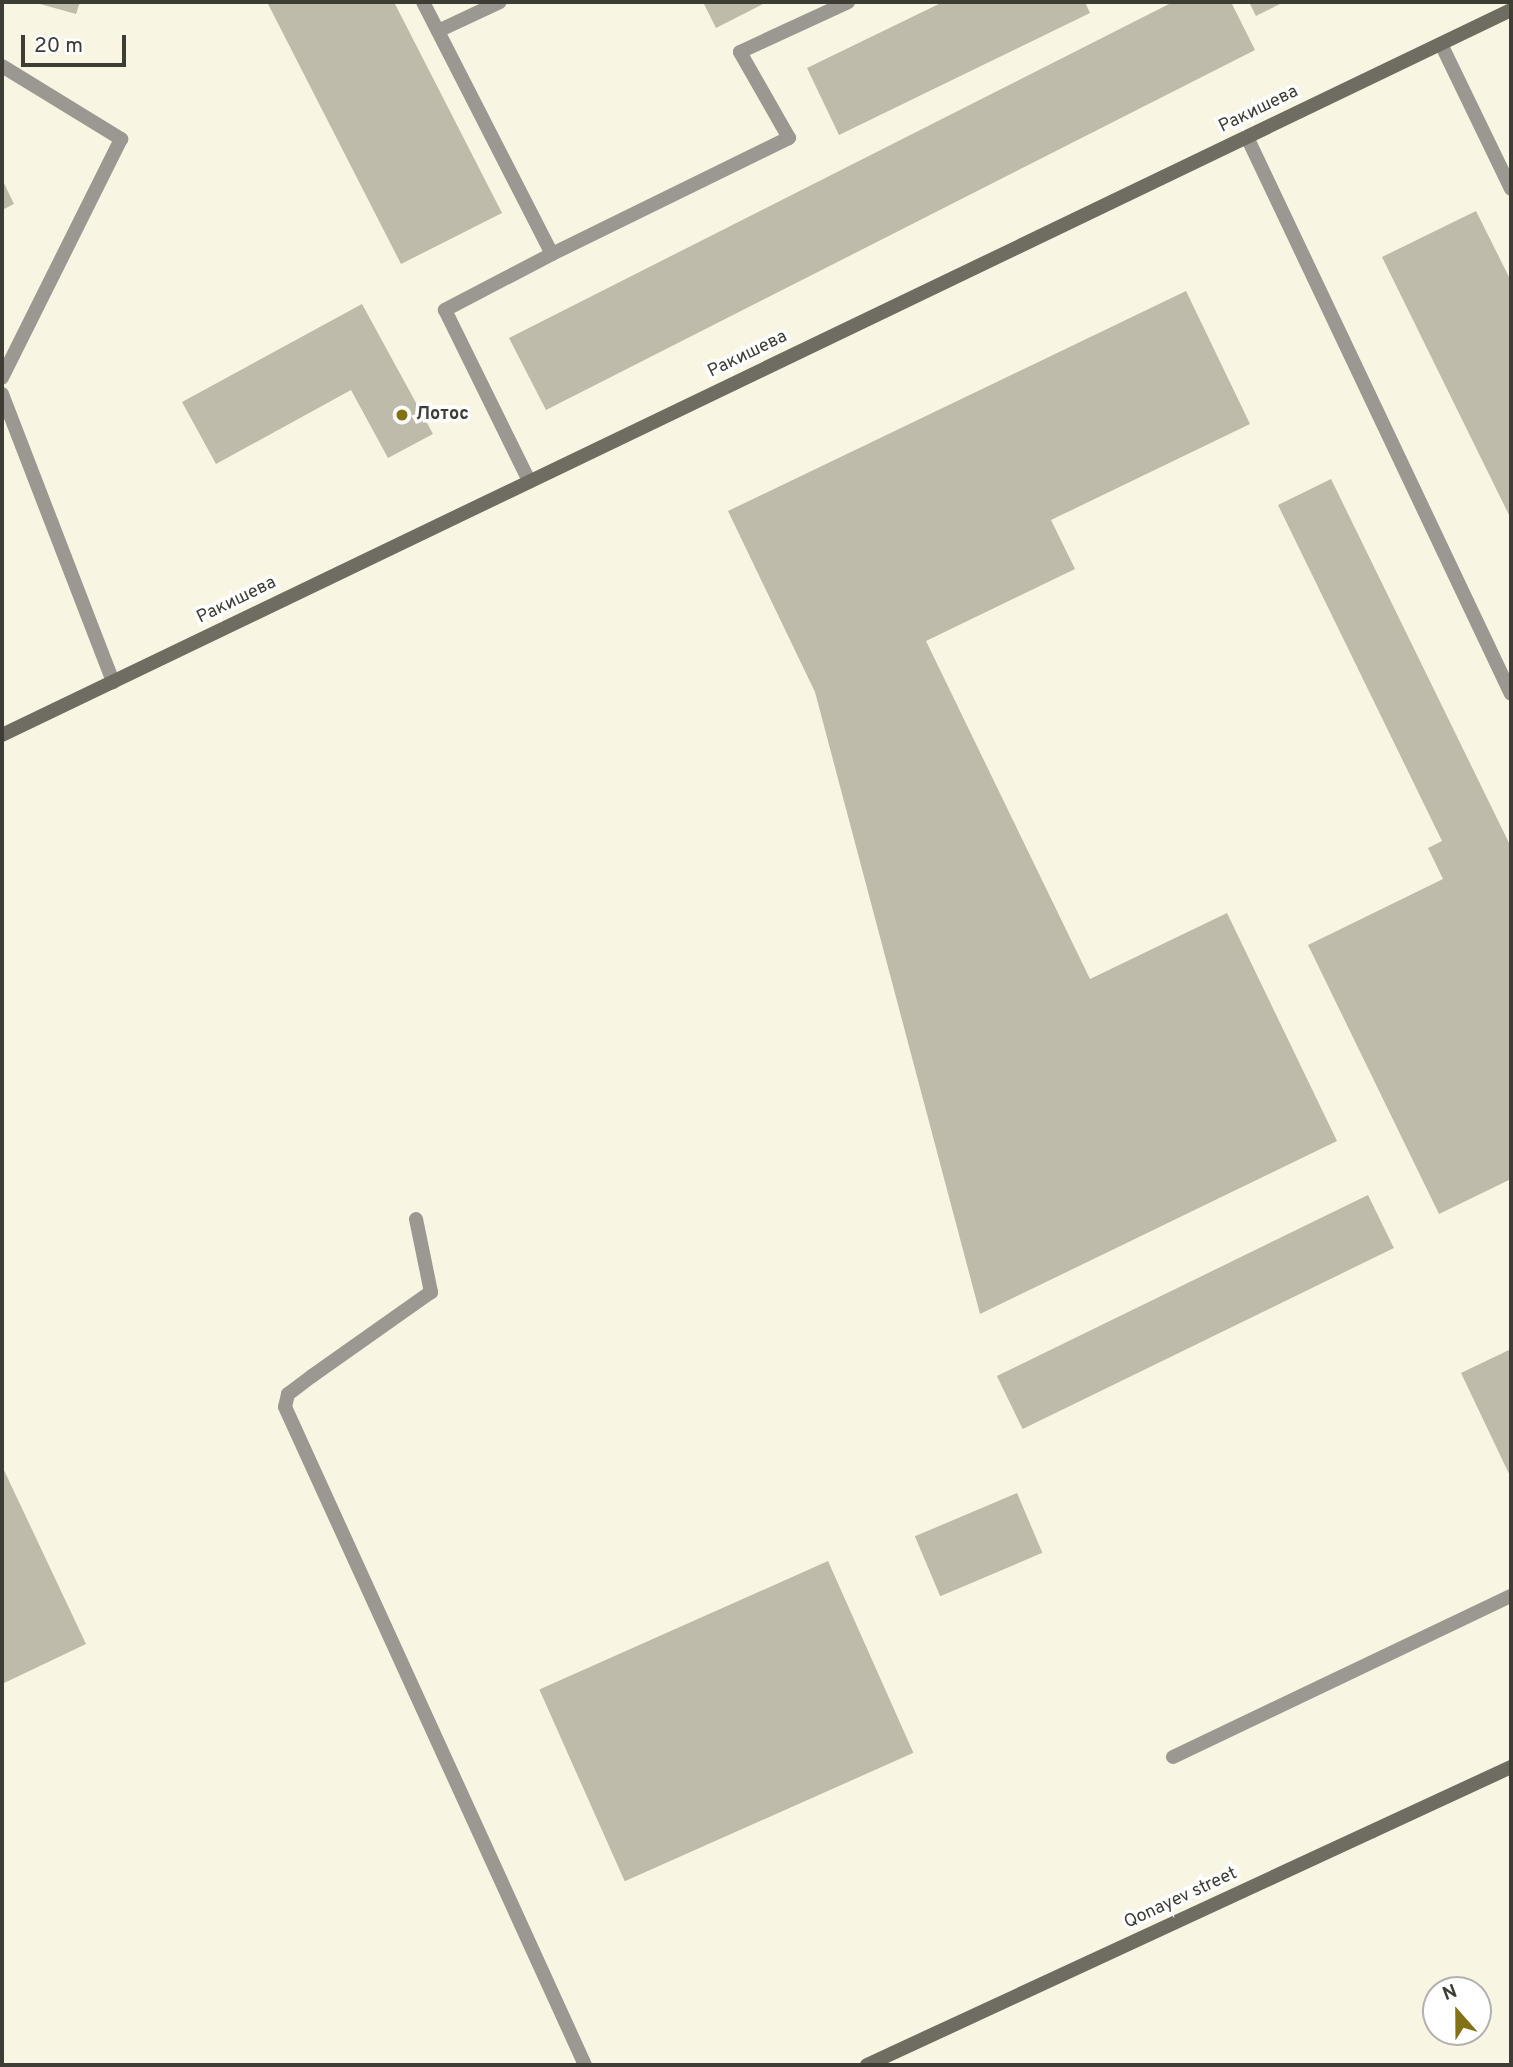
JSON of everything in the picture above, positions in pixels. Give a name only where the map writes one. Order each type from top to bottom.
[{"type":"street","points":[[423,2],[552,254]]},
{"type":"street","points":[[438,31],[500,2]]},
{"type":"street","points":[[529,481],[445,310],[552,254],[789,138],[740,52],[848,2]]},
{"type":"street","name":"Ракишева","points":[[2,735],[1511,10]]},
{"type":"street","points":[[1441,44],[1511,189]]},
{"type":"street","points":[[2,66],[121,139],[2,378]]},
{"type":"street","points":[[1247,137],[1511,694]]},
{"type":"street","points":[[2,394],[113,682]]},
{"type":"street","points":[[415,1219],[431,1292],[288,1394],[285,1407],[585,2065]]},
{"type":"street","points":[[1173,1757],[1511,1597]]},
{"type":"street","name":"Qonayev street","points":[[867,2065],[1511,1768]]},
{"type":"building","points":[[33,2],[80,2],[76,14]]},
{"type":"building","points":[[267,2],[394,2],[502,213],[401,264]]},
{"type":"building","points":[[703,2],[767,2],[716,28]]},
{"type":"building","points":[[943,2],[1085,2],[1090,13],[839,135],[807,68]]},
{"type":"building","points":[[1173,2],[1231,2],[1255,50],[546,410],[509,338]]},
{"type":"building","points":[[1249,2],[1284,2],[1256,16]]},
{"type":"building","points":[[2,179],[14,204],[2,210]]},
{"type":"building","points":[[1476,211],[1511,281],[1511,519],[1382,257]]},
{"type":"building","points":[[1186,291],[1250,424],[1051,520],[1075,569],[926,641],[1090,979],[1227,913],[1337,1141],[980,1314],[815,692],[728,511]]},
{"type":"building","points":[[362,304],[433,434],[388,458],[351,390],[216,464],[182,402]]},
{"type":"building","points":[[1331,479],[1511,847],[1511,1179],[1439,1214],[1308,945],[1443,879],[1428,848],[1442,841],[1278,505]]},
{"type":"building","points":[[1368,1195],[1394,1248],[1023,1429],[997,1376]]},
{"type":"building","points":[[1511,1349],[1511,1478],[1461,1373]]},
{"type":"building","points":[[2,1466],[86,1644],[2,1684]]},
{"type":"building","points":[[1017,1493],[1042,1553],[940,1596],[915,1536]]},
{"type":"building","points":[[828,1561],[913,1753],[625,1881],[539,1690]]},
{"type":"place","name":"Лотос","points":[[402,415]]}]
